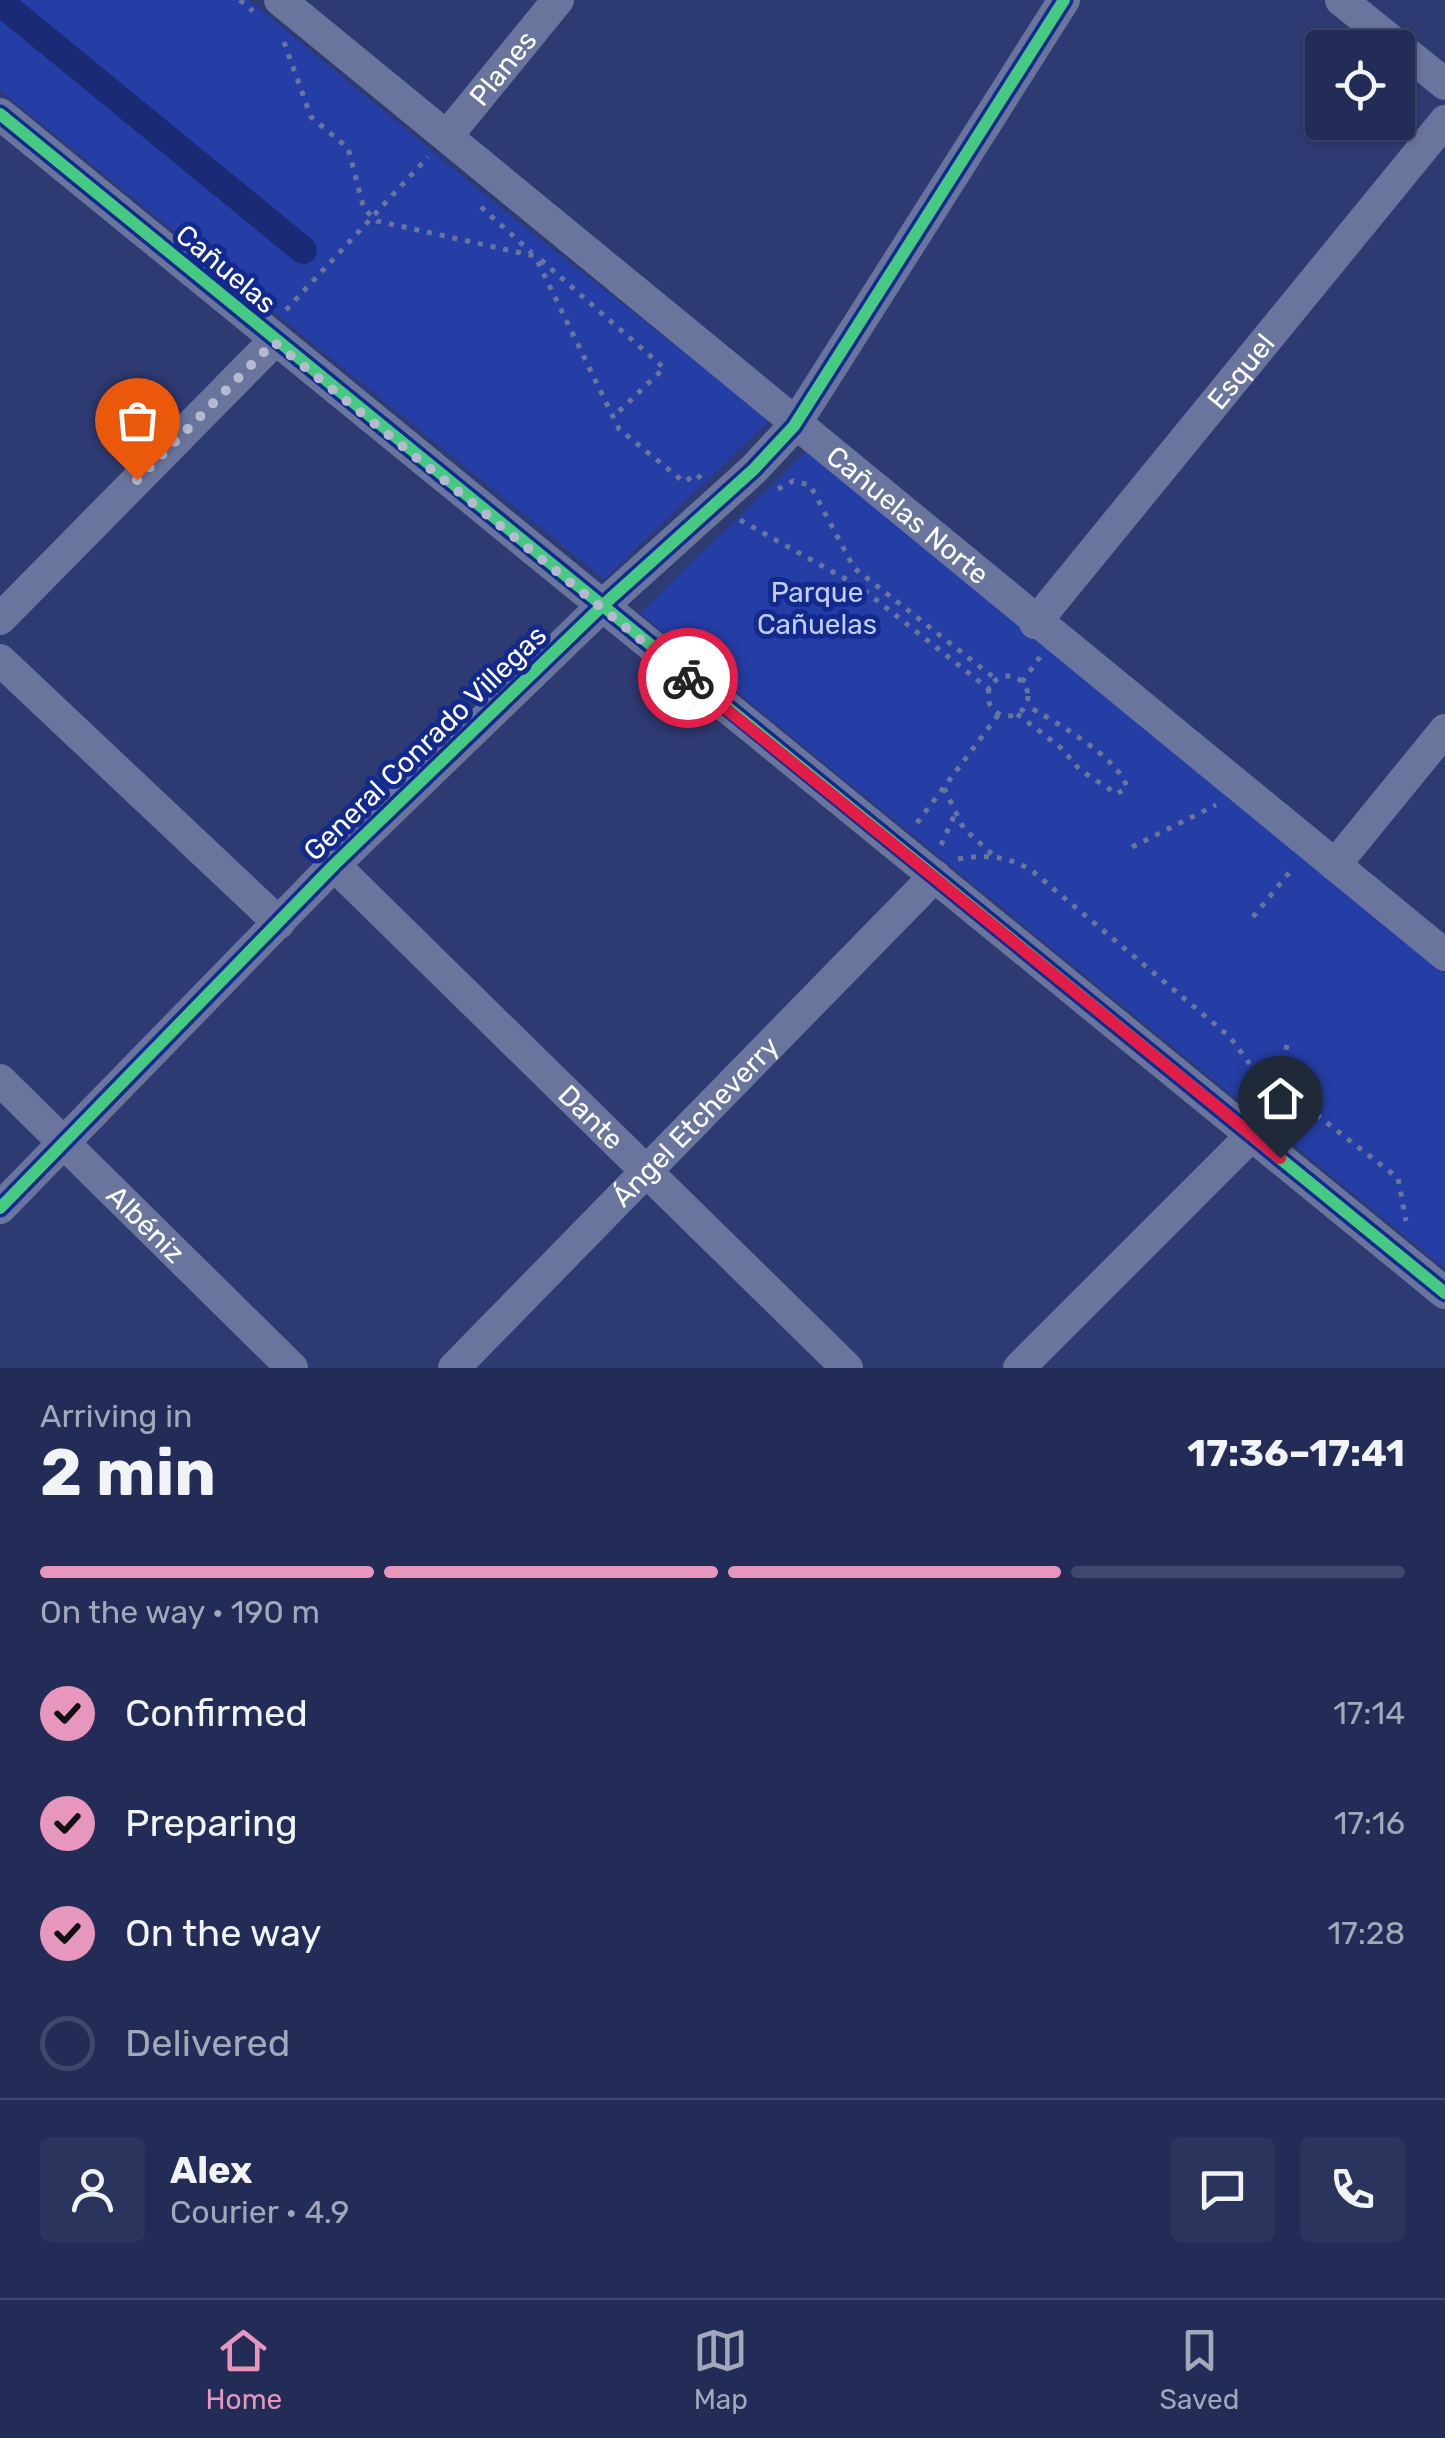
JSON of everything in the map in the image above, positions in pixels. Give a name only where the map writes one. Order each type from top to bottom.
[{"type":"street","name":"Planes","points":[[434,152],[558,0]]},
{"type":"street","name":"General Conrado Villegas","points":[[0,1208],[334,865],[794,426],[1064,0]]},
{"type":"street","points":[[1341,0],[1445,84]]},
{"type":"street","name":"Cañuelas Norte","points":[[274,11],[434,152],[794,426],[1445,954]]},
{"type":"street","name":"Cañuelas","points":[[0,114],[600,608],[899,846],[1445,1293]]},
{"type":"street","name":"Esquel","points":[[1036,624],[1445,120]]},
{"type":"street","points":[[0,619],[269,337]]},
{"type":"street","points":[[0,660],[279,924]]},
{"type":"street","points":[[1335,865],[1445,730]]},
{"type":"street","name":"Dante","points":[[334,865],[846,1368]]},
{"type":"street","name":"Ángel Etcheverry","points":[[454,1368],[935,876]]},
{"type":"street","name":"Albéniz","points":[[0,1080],[292,1368]]},
{"type":"street","points":[[1019,1368],[1252,1135]]},
{"type":"path","points":[[240,0],[274,11]]},
{"type":"path","points":[[296,46],[282,34],[311,117],[348,148],[364,209],[373,217],[536,256]]},
{"type":"path","points":[[269,337],[434,152]]},
{"type":"path","points":[[479,204],[664,368],[613,417]]},
{"type":"path","points":[[536,256],[618,429],[684,482],[697,474],[744,524],[860,587],[990,690]]},
{"type":"path","points":[[763,497],[793,481],[810,485],[854,568],[998,680]]},
{"type":"path","points":[[860,587],[867,578]]},
{"type":"path","points":[[1017,714],[1026,706],[1028,693],[1022,682],[1010,676],[998,680],[990,690],[990,704],[999,714],[1017,714],[1080,770],[1117,794],[1127,787],[1124,776],[1111,764],[1049,718],[1026,706]]},
{"type":"path","points":[[899,846],[999,714]]},
{"type":"path","points":[[1042,733],[1049,718]]},
{"type":"path","points":[[944,787],[964,829],[994,856],[1031,870],[1230,1037],[1266,1085],[1291,1095],[1398,1178],[1407,1225]]},
{"type":"path","points":[[1132,847],[1218,804]]},
{"type":"path","points":[[935,876],[960,858],[994,856]]},
{"type":"path","points":[[1252,1135],[1277,1092],[1286,1045]]},
{"type":"green space","points":[[0,0],[249,0],[512,217],[770,420],[604,579],[0,90]]},
{"type":"green space","name":"Parque Cañuelas","points":[[808,450],[1445,974],[1445,1268],[640,613]]},
{"type":"waterway","points":[[0,2],[303,250]]},
{"type":"cycle path","points":[[0,1208],[334,865],[600,608],[753,470],[794,426],[1064,0]]},
{"type":"cycle path","points":[[0,114],[1445,1293]]},
{"type":"way so far","points":[[137,480],[274,342],[688,678]]},
{"type":"route","points":[[688,678],[1280,1158]]}]
